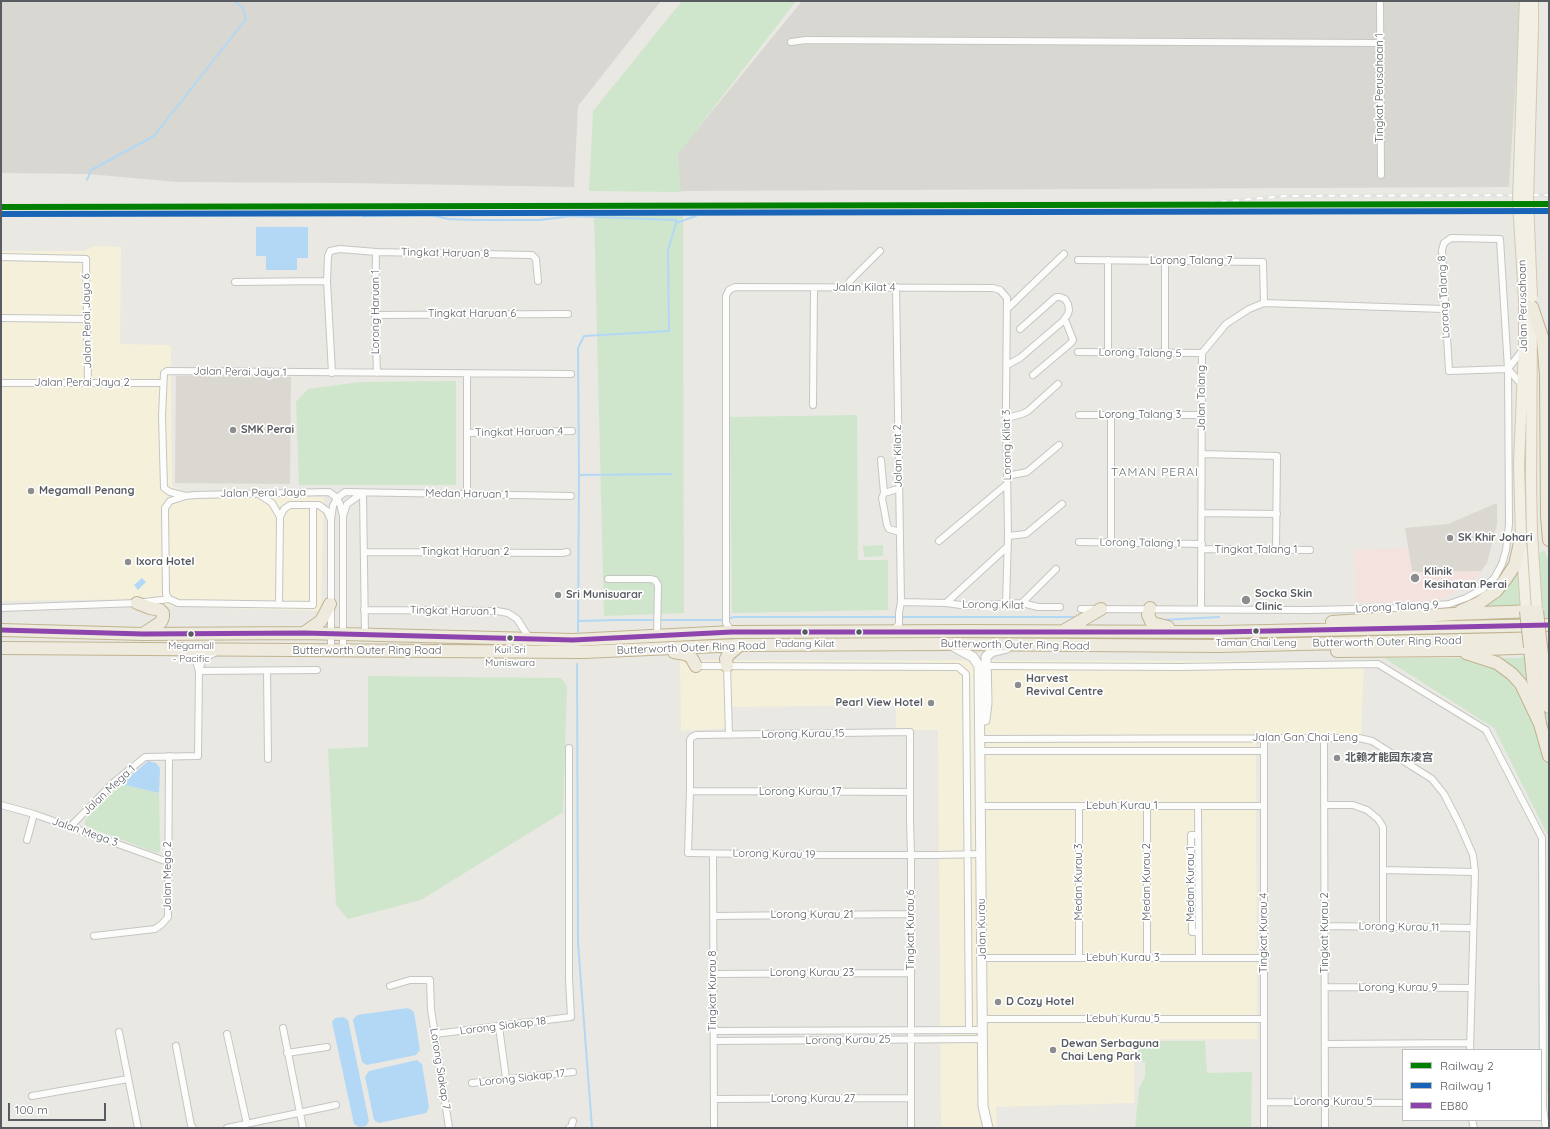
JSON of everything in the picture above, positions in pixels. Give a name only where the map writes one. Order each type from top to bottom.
[{"type":"highway","points":[[1530,301],[1543,340],[1546,375],[1547,516],[1549,540]]},
{"type":"highway","points":[[1454,614],[1478,603],[1496,591],[1515,565],[1521,538]]},
{"type":"highway","points":[[137,603],[160,610],[163,613],[163,617],[160,622],[143,634]]},
{"type":"highway","points":[[304,633],[321,620],[330,604]]},
{"type":"highway","points":[[1150,608],[1148,615],[1152,623],[1190,632]]},
{"type":"highway","points":[[1062,631],[1101,609]]},
{"type":"highway","points":[[1221,632],[1241,628],[1454,614],[1531,611],[1540,644],[1549,707]]},
{"type":"highway","name":"Butterworth Outer Ring Road","points":[[1,630],[143,634],[365,634],[573,640],[715,633],[728,622],[1062,631],[1190,632],[1549,625]]},
{"type":"highway","name":"Butterworth Outer Ring Road","points":[[1,648],[583,652],[740,645],[950,644],[1218,646],[1540,644]]},
{"type":"highway","points":[[1218,646],[1241,650],[1308,652],[1459,650],[1540,644]]},
{"type":"highway","points":[[1540,644],[1533,679],[1540,724],[1549,756]]},
{"type":"highway","points":[[728,666],[726,659],[728,654],[740,645]]},
{"type":"highway","points":[[1,654],[80,648]]},
{"type":"highway","points":[[649,650],[685,654],[691,657],[696,666]]},
{"type":"highway","points":[[1459,650],[1497,663],[1512,674],[1521,684],[1540,724]]},
{"type":"main road","name":"Jalan Perusahaan","points":[[1525,1],[1529,26]]},
{"type":"main road","name":"Jalan Perusahaan","points":[[1531,611],[1521,538],[1519,464],[1527,385],[1530,301],[1528,200],[1529,26],[1533,1]]},
{"type":"main road","name":"Jalan Perusahaan","points":[[1530,301],[1524,347],[1527,385],[1532,534],[1531,611]]},
{"type":"street","name":"Tingkat Perusahaan 1","points":[[1380,1],[1381,175]]},
{"type":"street","points":[[791,42],[821,40],[1380,43]]},
{"type":"street","name":"Lorong Talang 8","points":[[1451,238],[1500,238],[1508,369],[1449,371],[1444,309],[1442,250],[1444,243],[1451,238]]},
{"type":"street","name":"Tingkat Haruan 8","points":[[327,281],[328,256],[330,251],[340,249],[376,252],[532,255],[536,259],[538,281]]},
{"type":"street","points":[[846,288],[850,281],[880,251]]},
{"type":"street","name":"Lorong Haruan 1","points":[[376,252],[375,315],[377,373]]},
{"type":"street","points":[[1007,309],[1064,254]]},
{"type":"street","name":"Jalan Perai Jaya 6","points":[[1,257],[86,258],[88,382]]},
{"type":"street","name":"Lorong Talang 7","points":[[1078,260],[1263,262],[1264,303]]},
{"type":"street","points":[[1108,260],[1108,352]]},
{"type":"street","points":[[1165,353],[1166,261]]},
{"type":"street","points":[[236,282],[327,281],[332,373]]},
{"type":"street","name":"Jalan Kilat 4","points":[[728,622],[726,296],[729,290],[735,287],[896,287],[993,288],[1000,290]]},
{"type":"street","name":"Jalan Kilat 2","points":[[896,287],[898,489],[901,602],[899,612],[900,627]]},
{"type":"street","points":[[813,405],[814,288]]},
{"type":"street","name":"Lorong Kilat 3","points":[[1000,290],[1007,298],[1008,547],[1006,604]]},
{"type":"street","points":[[1007,365],[1020,358],[1063,321],[1068,314],[1068,304],[1065,299],[1060,296],[1056,297],[1020,329]]},
{"type":"street","name":"Jalan Talang","points":[[1201,608],[1202,353],[1226,324],[1249,309],[1264,303],[1444,309]]},
{"type":"street","name":"Tingkat Haruan 6","points":[[375,315],[568,314]]},
{"type":"street","points":[[1,318],[87,319]]},
{"type":"street","points":[[1033,375],[1071,343],[1072,340],[1066,322],[1063,321]]},
{"type":"street","points":[[1524,347],[1508,369],[1527,385]]},
{"type":"street","name":"Lorong Talang 5","points":[[1078,352],[1202,353]]},
{"type":"street","name":"Lorong Talang 9","points":[[1080,609],[1201,608],[1310,610],[1433,606],[1449,604],[1466,598],[1483,589],[1495,577],[1502,564],[1506,550],[1509,524],[1508,369]]},
{"type":"street","name":"Jalan Perai Jaya 1","points":[[163,382],[164,373],[167,372],[571,374]]},
{"type":"street","points":[[467,373],[467,494]]},
{"type":"street","points":[[163,382],[162,416],[164,488],[170,492],[186,496]]},
{"type":"street","name":"Jalan Perai Jaya 2","points":[[1,383],[163,382]]},
{"type":"street","points":[[1007,418],[1028,411],[1058,384]]},
{"type":"street","name":"Lorong Talang 3","points":[[1079,415],[1202,415]]},
{"type":"street","points":[[1111,415],[1111,543]]},
{"type":"street","name":"Tingkat Haruan 4","points":[[467,433],[572,431]]},
{"type":"street","points":[[1007,476],[1027,472],[1059,445]]},
{"type":"street","points":[[1202,454],[1277,456],[1276,549]]},
{"type":"street","points":[[881,460],[884,493],[882,498],[885,521],[890,529],[900,532]]},
{"type":"street","points":[[939,541],[1007,484]]},
{"type":"street","points":[[884,493],[898,489]]},
{"type":"street","points":[[329,492],[337,498],[343,516]]},
{"type":"street","points":[[337,650],[337,634],[330,604],[331,520],[333,506],[337,498],[345,492]]},
{"type":"street","name":"Jalan Perai Jaya","points":[[186,496],[256,493],[345,492]]},
{"type":"street","name":"Medan Haruan 1","points":[[345,492],[571,496]]},
{"type":"street","points":[[256,493],[272,503],[280,517]]},
{"type":"street","points":[[337,650],[343,516],[347,504],[363,493]]},
{"type":"street","points":[[363,493],[365,634]]},
{"type":"street","points":[[169,599],[166,594],[166,508],[170,501],[186,496]]},
{"type":"street","points":[[1008,536],[1026,534],[1062,504]]},
{"type":"street","points":[[279,604],[280,517],[286,506],[312,505],[323,508],[327,511],[331,520]]},
{"type":"street","points":[[1,608],[137,603],[169,599],[178,603],[313,605],[312,505]]},
{"type":"street","points":[[1202,513],[1277,514]]},
{"type":"street","name":"Lorong Talang 1","points":[[1079,542],[1202,547]]},
{"type":"street","points":[[946,603],[1008,547]]},
{"type":"street","name":"Tingkat Talang 1","points":[[1202,547],[1310,550]]},
{"type":"street","name":"Tingkat Haruan 2","points":[[364,552],[567,552]]},
{"type":"street","points":[[1022,604],[1056,569]]},
{"type":"street","points":[[608,579],[655,580],[658,585],[657,636]]},
{"type":"street","name":"Lorong Kilat","points":[[901,602],[946,603],[968,606],[1022,604],[1038,607],[1060,607]]},
{"type":"street","name":"Tingkat Haruan 1","points":[[364,610],[497,611],[508,613],[517,619],[530,639]]},
{"type":"street","name":"Jalan Kurau","points":[[950,644],[973,657],[980,666],[982,1019],[984,1117],[988,1128]]},
{"type":"street","points":[[1020,645],[991,652],[986,658],[986,666],[1179,667],[1378,664],[1486,730],[1542,838],[1542,1073],[1543,1108],[1546,1128]]},
{"type":"street","points":[[182,650],[195,658],[199,670]]},
{"type":"street","points":[[199,670],[205,657],[222,650]]},
{"type":"street","points":[[696,666],[728,666],[729,735]]},
{"type":"street","name":"Jalan Kurau","points":[[728,666],[958,667],[966,674],[968,1030]]},
{"type":"street","name":"Jalan Kurau","points":[[980,735],[985,722],[987,703],[986,666]]},
{"type":"street","points":[[199,670],[317,670]]},
{"type":"street","name":"Jalan Mega 1","points":[[70,827],[114,782],[145,756],[198,756],[199,670]]},
{"type":"street","points":[[267,671],[268,759]]},
{"type":"street","name":"Lorong Kurau 15","points":[[696,736],[910,732]]},
{"type":"street","name":"Tingkat Kurau 6","points":[[910,732],[912,1128]]},
{"type":"street","name":"Jalan Gan Chai Leng","points":[[980,735],[1359,738],[1372,740],[1432,779],[1444,794],[1473,855],[1475,872],[1470,1049]]},
{"type":"street","name":"Lorong Kurau 19","points":[[696,736],[692,737],[690,740],[688,853],[911,855],[981,854]]},
{"type":"street","name":"Tingkat Kurau 4","points":[[1264,738],[1264,1128]]},
{"type":"street","name":"Tingkat Kurau 2","points":[[1324,738],[1326,1128]]},
{"type":"street","name":"Lorong Siakap 18","points":[[435,1034],[571,1017],[569,980],[569,748]]},
{"type":"street","name":"Jalan Gan Chai Leng","points":[[980,751],[1264,750]]},
{"type":"street","name":"Jalan Mega 2","points":[[94,936],[155,929],[168,917],[169,756]]},
{"type":"street","points":[[966,777],[980,777]]},
{"type":"street","name":"Lorong Kurau 17","points":[[690,791],[910,792]]},
{"type":"street","name":"Jalan Mega 3","points":[[1,805],[34,814],[168,862]]},
{"type":"street","points":[[1324,805],[1353,805],[1367,810],[1378,819],[1383,827],[1383,927]]},
{"type":"street","name":"Lebuh Kurau 1","points":[[980,806],[1264,806]]},
{"type":"street","name":"Medan Kurau 3","points":[[1079,806],[1079,958]]},
{"type":"street","name":"Medan Kurau 2","points":[[1147,806],[1147,958]]},
{"type":"street","name":"Medan Kurau 1","points":[[1198,807],[1200,957]]},
{"type":"street","points":[[27,840],[34,814]]},
{"type":"street","name":"Tingkat Kurau 8","points":[[713,854],[714,1128]]},
{"type":"street","points":[[1383,870],[1475,872]]},
{"type":"street","name":"Lorong Kurau 21","points":[[713,916],[911,914]]},
{"type":"street","name":"Lorong Kurau 11","points":[[1325,926],[1473,928]]},
{"type":"street","name":"Lebuh Kurau 3","points":[[982,958],[1264,958]]},
{"type":"street","name":"Lorong Kurau 23","points":[[713,974],[911,973]]},
{"type":"street","name":"Lorong Siakap 7","points":[[390,986],[410,980],[430,980],[431,1009],[449,1128]]},
{"type":"street","name":"Lorong Kurau 9","points":[[1325,987],[1471,988]]},
{"type":"street","name":"Lebuh Kurau 5","points":[[982,1019],[1264,1019]]},
{"type":"street","points":[[499,1027],[506,1078]]},
{"type":"street","points":[[283,1028],[303,1128]]},
{"type":"street","name":"Lorong Kurau 25","points":[[714,1031],[968,1030],[983,1034]]},
{"type":"street","points":[[119,1032],[138,1128]]},
{"type":"street","points":[[227,1034],[247,1124]]},
{"type":"street","name":"Lorong Kurau 25","points":[[714,1041],[911,1040],[983,1034]]},
{"type":"street","points":[[1325,1044],[1470,1043]]},
{"type":"street","points":[[176,1046],[192,1126]]},
{"type":"street","points":[[287,1053],[327,1047]]},
{"type":"street","name":"Lorong Siakap 17","points":[[472,1083],[506,1078],[573,1072]]},
{"type":"street","points":[[32,1096],[128,1079]]},
{"type":"street","name":"Lorong Kurau 27","points":[[714,1099],[911,1098]]},
{"type":"street","name":"Lorong Kurau 5","points":[[1264,1102],[1402,1103]]},
{"type":"street","points":[[227,1128],[336,1105]]},
{"type":"street","points":[[569,1128],[571,1127],[573,1121]]},
{"type":"shaded area","points":[[1,1],[661,1],[578,106],[574,187],[177,182],[88,174],[1,173]]},
{"type":"shaded area","points":[[802,1],[1519,1],[1519,29],[1509,187],[680,191],[677,154]]},
{"type":"shaded area","points":[[93,246],[121,247],[120,344],[171,345],[172,486],[199,498],[324,497],[321,611],[163,606],[148,599],[1,601],[1,251],[84,251]]},
{"type":"shaded area","name":"SMK Perai","points":[[176,376],[291,377],[290,484],[175,483]]},
{"type":"shaded area","name":"SK Khir Johari","points":[[1497,503],[1497,524],[1487,563],[1481,571],[1412,571],[1405,528],[1448,524]]},
{"type":"shaded area","name":"Klinik Kesihatan Perai","points":[[1408,548],[1412,571],[1481,571],[1471,583],[1448,597],[1420,603],[1356,602],[1354,550]]},
{"type":"shaded area","points":[[680,660],[1364,661],[1361,742],[1256,743],[1257,1039],[1134,1039],[1134,1103],[996,1107],[997,1128],[941,1128],[938,730],[896,730],[896,705],[732,707],[731,728],[681,731]]},
{"type":"green space","points":[[682,1],[796,1],[678,154],[681,192],[589,191],[593,111]]},
{"type":"green space","points":[[594,213],[683,214],[684,613],[604,616]]},
{"type":"green space","points":[[456,381],[456,485],[299,485],[296,402],[308,389],[360,382]]},
{"type":"green space","points":[[857,415],[858,560],[888,560],[888,610],[732,613],[730,417]]},
{"type":"green space","points":[[883,545],[883,556],[864,557],[863,546]]},
{"type":"green space","points":[[1544,550],[1549,561],[1549,619],[1539,620],[1477,610],[1517,569]]},
{"type":"green space","points":[[1549,648],[1549,1092],[1547,1092],[1548,836],[1494,728],[1384,658],[1519,658]]},
{"type":"green space","points":[[368,676],[561,678],[567,686],[563,812],[421,900],[348,919],[336,905],[328,749],[368,747]]},
{"type":"green space","points":[[121,784],[159,793],[160,851],[157,853],[85,826],[85,820]]},
{"type":"green space","points":[[1136,1041],[1205,1041],[1207,1073],[1252,1072],[1251,1128],[1135,1128],[1139,1088],[1145,1077],[1145,1062],[1136,1061]]},
{"type":"water","points":[[256,227],[308,227],[308,258],[297,258],[297,270],[266,270],[266,256],[256,256]]},
{"type":"water","points":[[142,578],[146,582],[138,590],[134,585]]},
{"type":"water","points":[[148,761],[156,763],[160,768],[159,793],[121,784]]},
{"type":"water","points":[[408,1008],[414,1012],[420,1050],[416,1055],[367,1065],[362,1062],[353,1020],[357,1015]]},
{"type":"water","points":[[343,1017],[348,1020],[369,1121],[366,1126],[359,1127],[354,1124],[332,1022],[335,1018]]},
{"type":"water","points":[[417,1060],[422,1064],[429,1107],[426,1113],[379,1123],[374,1120],[365,1077],[369,1071]]},
{"type":"waterway","points":[[87,180],[91,170],[154,136],[246,19],[243,8],[234,1]]},
{"type":"waterway","points":[[363,216],[431,215],[448,219],[474,220],[540,220],[570,216],[676,220],[676,223]]},
{"type":"waterway","points":[[578,632],[578,348],[584,336],[669,331],[668,250],[676,223],[696,216]]},
{"type":"waterway","points":[[579,475],[672,474]]},
{"type":"waterway","points":[[578,621],[721,620],[735,617],[1074,617]]},
{"type":"waterway","points":[[1163,620],[1219,617]]},
{"type":"waterway","points":[[577,664],[578,943],[592,1128]]},
{"type":"railway","points":[[1185,205],[1285,196],[1549,195]]},
{"type":"rail line","name":"2","points":[[1,207],[1549,204]]},
{"type":"rail line","name":"1","points":[[1,214],[1549,211]]},
{"type":"transit line","name":"EB80","points":[[1,630],[143,634],[304,633],[573,640],[732,632],[1221,632],[1549,625]]},
{"type":"place","name":"SMK Perai","points":[[233,430]]},
{"type":"place","name":"Megamall Penang","points":[[31,491]]},
{"type":"place","name":"SK Khir Johari","points":[[1450,538]]},
{"type":"place","name":"Ixora Hotel","points":[[128,562]]},
{"type":"place","name":"Klinik Kesihatan Perai","points":[[1415,578]]},
{"type":"place","name":"Sri Munisuarar","points":[[558,595]]},
{"type":"place","name":"Socka Skin Clinic","points":[[1246,600]]},
{"type":"place","name":"Taman Chai Leng","points":[[1256,631]]},
{"type":"place","name":"Padang Kilat","points":[[805,632]]},
{"type":"place","name":"Megamall - Pacific","points":[[191,634]]},
{"type":"place","name":"Kuil Sri Muniswara","points":[[510,638]]},
{"type":"place","name":"Harvest Revival Centre","points":[[1018,685]]},
{"type":"place","name":"Pearl View Hotel","points":[[931,703]]},
{"type":"place","name":"北赖才能园东凌宫","points":[[1337,758]]},
{"type":"place","name":"D Cozy Hotel","points":[[998,1002]]},
{"type":"place","name":"Dewan Serbaguna Chai Leng Park","points":[[1053,1050]]},
{"type":"district","name":"TAMAN PERAI","points":[[1155,472]]}]
